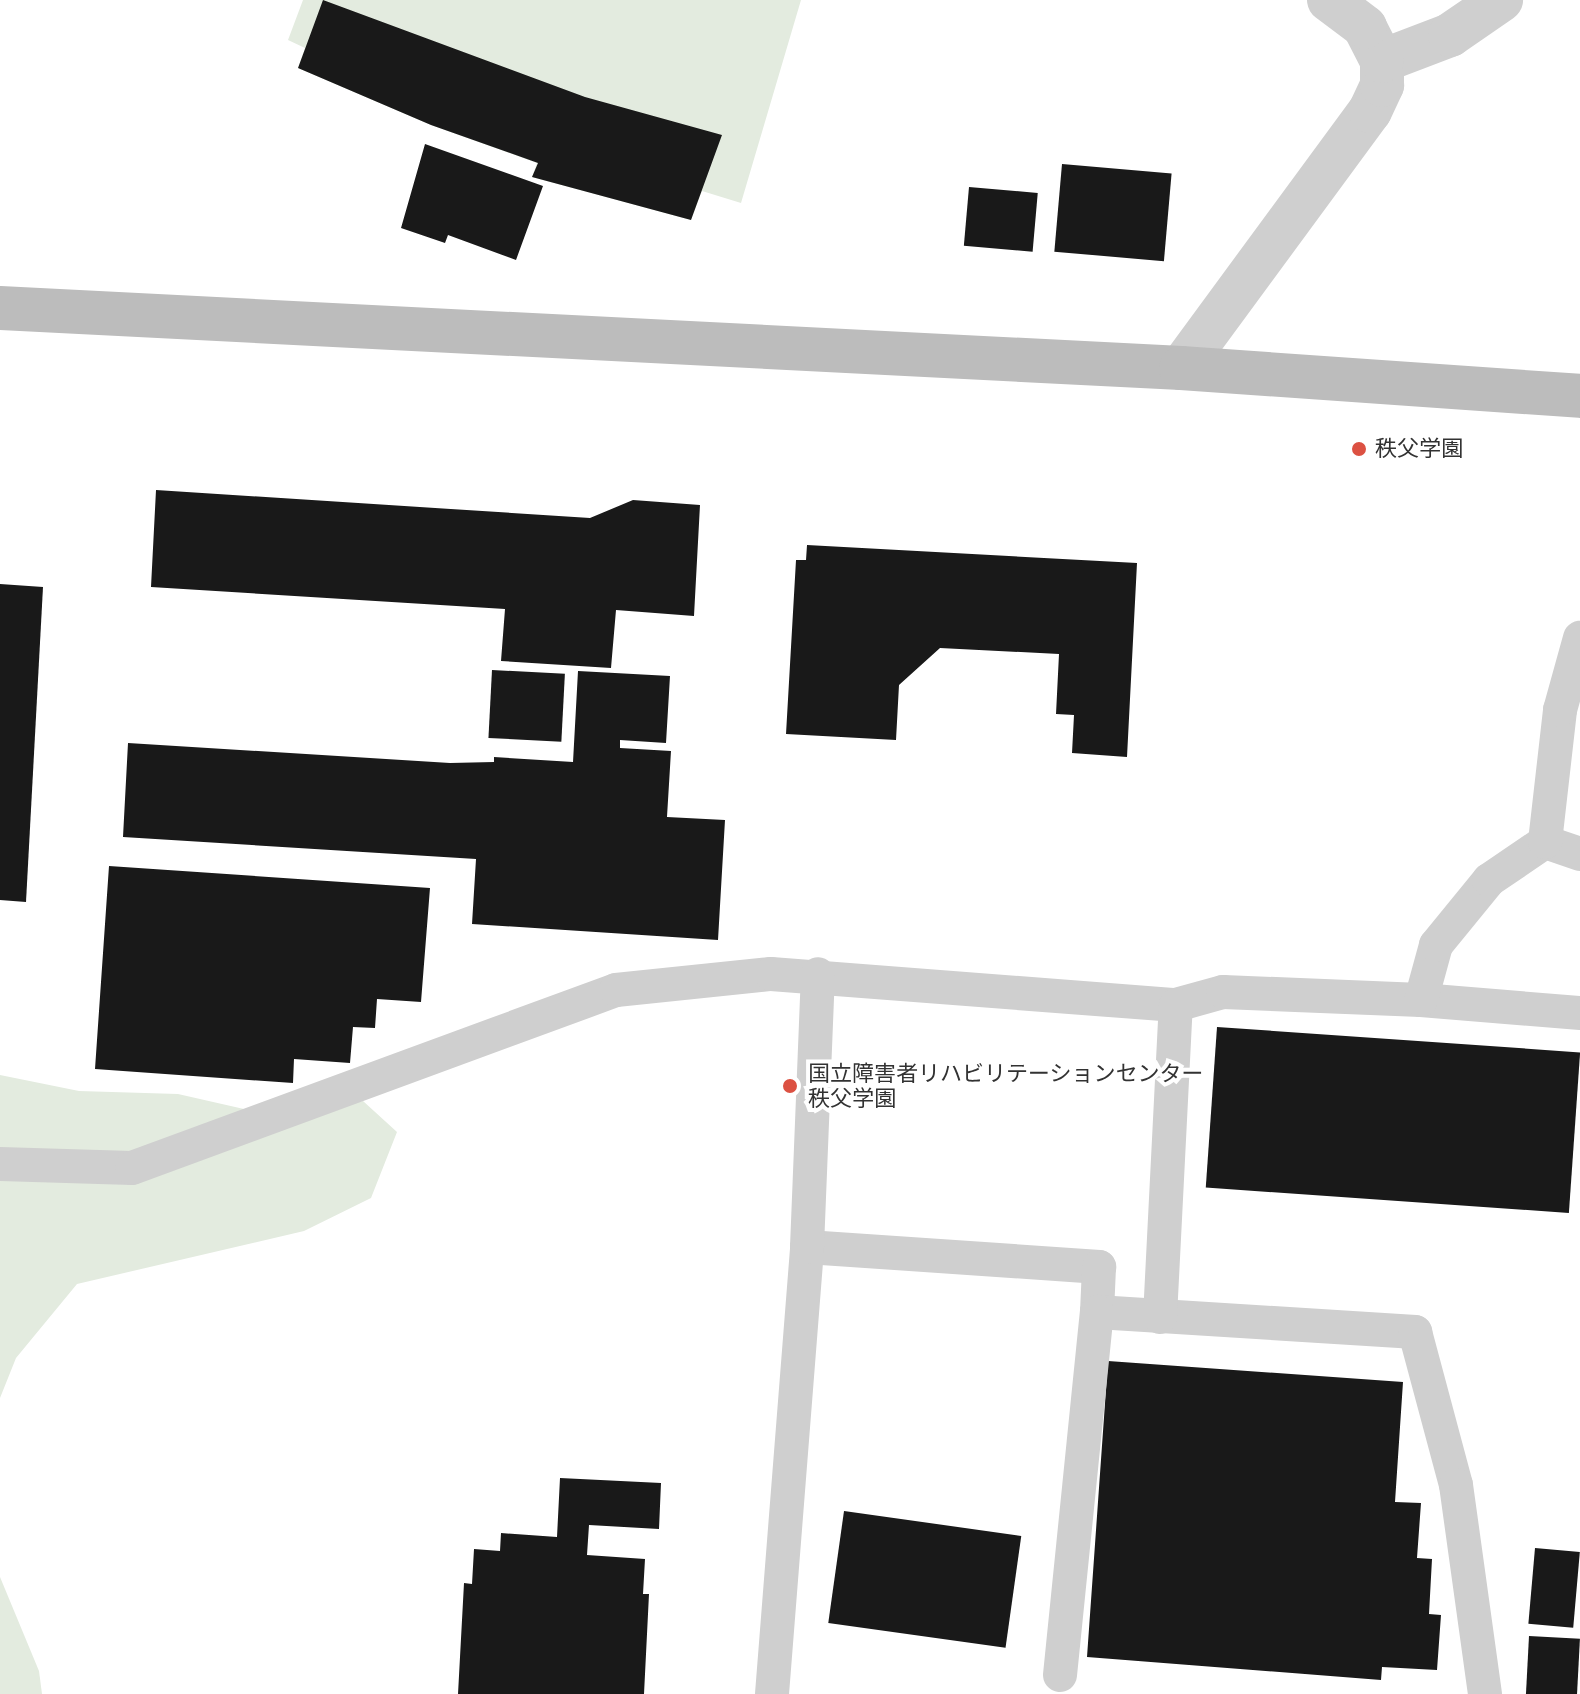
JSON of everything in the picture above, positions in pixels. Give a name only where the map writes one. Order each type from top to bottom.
[{"type":"street","points":[[1181,368],[1370,111],[1382,85],[1382,61],[1365,27],[1329,0]]},
{"type":"street","points":[[1382,61],[1450,35],[1501,0]]},
{"type":"street","points":[[0,308],[1181,368],[1580,396]]},
{"type":"lane","points":[[1421,1000],[1436,945],[1489,880],[1545,842],[1560,710],[1580,638]]},
{"type":"lane","points":[[1545,842],[1580,854]]},
{"type":"lane","points":[[0,1164],[132,1168],[616,990],[771,974],[818,974],[1176,1005],[1223,992],[1421,1000],[1580,1013]]},
{"type":"lane","points":[[772,1694],[807,1247],[818,974]]},
{"type":"lane","points":[[1160,1317],[1176,1005]]},
{"type":"lane","points":[[807,1247],[1099,1267],[1060,1675]]},
{"type":"lane","points":[[1097,1312],[1415,1332],[1456,1485],[1485,1694]]},
{"type":"shaded area","points":[[303,0],[801,0],[741,203],[702,191],[691,220],[532,177],[537,163],[431,125],[298,68],[305,48],[288,40]]},
{"type":"shaded area","points":[[0,1075],[79,1091],[178,1094],[283,1118],[363,1101],[397,1132],[371,1198],[304,1231],[77,1284],[16,1358],[0,1398]]},
{"type":"shaded area","points":[[0,1577],[39,1671],[42,1694],[0,1694]]},
{"type":"building","points":[[323,0],[585,97],[722,135],[691,220],[532,177],[538,163],[431,125],[298,68]]},
{"type":"building","points":[[425,144],[543,186],[516,260],[448,235],[445,243],[401,228]]},
{"type":"building","points":[[1062,164],[1172,174],[1164,261],[1054,252]]},
{"type":"building","points":[[969,187],[1038,193],[1033,252],[964,246]]},
{"type":"building","points":[[156,490],[590,518],[633,500],[700,505],[694,616],[616,610],[611,668],[501,661],[505,609],[151,587]]},
{"type":"building","points":[[807,545],[1137,563],[1127,757],[1072,753],[1074,715],[1056,714],[1059,654],[940,648],[899,685],[896,740],[786,734],[796,560],[806,560]]},
{"type":"building","points":[[0,584],[43,587],[26,902],[0,900]]},
{"type":"building","points":[[492,670],[565,674],[561,742],[488,738]]},
{"type":"building","points":[[578,671],[670,676],[666,743],[620,740],[620,748],[671,751],[667,817],[725,820],[718,940],[472,924],[476,859],[123,837],[128,743],[450,763],[494,762],[494,757],[573,762]]},
{"type":"building","points":[[109,866],[430,888],[421,1002],[377,999],[375,1028],[353,1027],[350,1063],[294,1059],[293,1083],[95,1069]]},
{"type":"building","points":[[1217,1027],[1580,1052],[1569,1213],[1206,1188]]},
{"type":"building","points":[[1108,1361],[1403,1382],[1395,1502],[1421,1503],[1417,1558],[1432,1559],[1429,1614],[1441,1615],[1437,1670],[1382,1667],[1381,1680],[1087,1657]]},
{"type":"building","points":[[560,1478],[661,1483],[659,1529],[589,1525],[587,1555],[645,1559],[643,1594],[649,1594],[644,1694],[458,1694],[464,1583],[472,1584],[474,1549],[500,1551],[501,1533],[557,1537]]},
{"type":"building","points":[[844,1511],[1021,1536],[1006,1648],[828,1623]]},
{"type":"building","points":[[1535,1548],[1580,1552],[1573,1628],[1528,1624]]},
{"type":"building","points":[[1529,1636],[1580,1639],[1577,1694],[1526,1694]]},
{"type":"place","name":"秩父学園","points":[[1359,449]]},
{"type":"place","name":"国立障害者リハビリテーションセンター 秩父学園","points":[[790,1086]]}]
